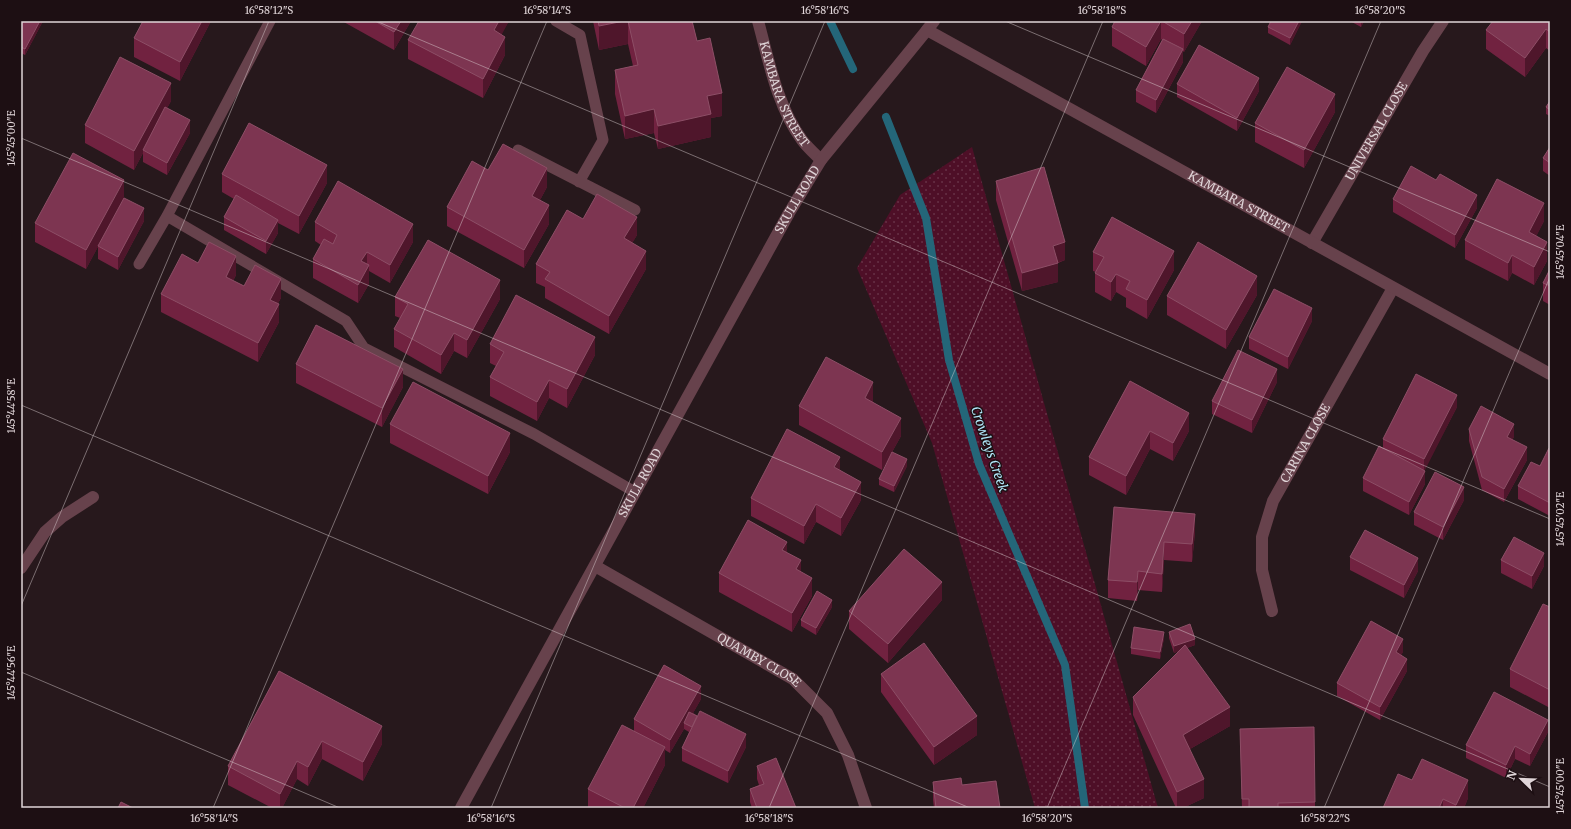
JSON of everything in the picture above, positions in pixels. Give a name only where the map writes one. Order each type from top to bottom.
[{"type":"street","name":"KAMBARA STREET","points":[[758,21],[778,90],[791,123],[802,141],[821,160]]},
{"type":"street","name":"UNIVERSAL CLOSE","points":[[1312,243],[1419,58],[1443,21]]},
{"type":"street","name":"KAMBARA STREET","points":[[930,26],[1312,243],[1550,374]]},
{"type":"street","name":"SKULL ROAD","points":[[461,808],[757,270],[821,160],[930,26]]},
{"type":"street","name":"CARINA CLOSE","points":[[1272,611],[1262,570],[1262,537],[1273,501],[1393,288]]},
{"type":"street","points":[[21,568],[46,532],[62,517],[93,497]]},
{"type":"street","name":"QUAMBY CLOSE","points":[[595,566],[793,679],[827,713],[848,755],[866,808]]},
{"type":"lane","points":[[140,264],[270,21]]},
{"type":"lane","points":[[556,21],[580,34],[603,140],[579,182]]},
{"type":"lane","points":[[518,150],[635,210]]},
{"type":"lane","points":[[166,216],[346,322],[364,348],[534,434],[635,492]]},
{"type":"shaded area","points":[[972,147],[1158,808],[1035,808],[932,443],[857,268],[900,195]]},
{"type":"building","points":[[21,21],[40,21],[25,49],[21,47]]},
{"type":"building","points":[[143,21],[202,21],[180,62],[134,38]]},
{"type":"building","points":[[375,21],[401,21],[394,32]]},
{"type":"building","points":[[419,21],[499,21],[494,30],[505,37],[483,79],[408,40]]},
{"type":"building","points":[[598,21],[624,21],[599,26]]},
{"type":"building","points":[[628,21],[692,21],[697,41],[710,38],[722,93],[707,96],[711,114],[658,126],[654,109],[625,116],[615,70],[638,65]]},
{"type":"building","points":[[1115,21],[1161,21],[1146,47],[1112,27]]},
{"type":"building","points":[[1162,21],[1192,21],[1184,34]]},
{"type":"building","points":[[1271,21],[1299,21],[1290,38],[1268,27]]},
{"type":"building","points":[[1493,21],[1550,21],[1550,32],[1546,29],[1525,58],[1486,30]]},
{"type":"building","points":[[1163,39],[1183,49],[1156,100],[1136,90]]},
{"type":"building","points":[[1199,45],[1259,78],[1237,118],[1177,84]]},
{"type":"building","points":[[120,57],[171,83],[134,151],[85,125]]},
{"type":"building","points":[[1287,67],[1335,94],[1304,150],[1255,123]]},
{"type":"building","points":[[1550,101],[1550,110],[1546,107]]},
{"type":"building","points":[[165,107],[190,120],[167,163],[143,150]]},
{"type":"building","points":[[249,123],[327,165],[299,216],[222,174]]},
{"type":"building","points":[[503,144],[547,168],[532,196],[549,205],[524,250],[447,207],[472,161],[488,170]]},
{"type":"building","points":[[1550,147],[1550,163],[1543,158]]},
{"type":"building","points":[[73,153],[124,180],[86,250],[35,223]]},
{"type":"building","points":[[1411,166],[1436,180],[1440,174],[1477,195],[1455,235],[1393,199]]},
{"type":"building","points":[[1044,167],[1065,242],[1053,246],[1058,263],[1022,273],[996,181]]},
{"type":"building","points":[[1497,179],[1544,203],[1529,232],[1547,242],[1534,267],[1512,255],[1508,263],[1465,240]]},
{"type":"building","points":[[338,181],[413,224],[390,265],[367,252],[361,261],[369,265],[358,285],[313,259],[324,239],[333,244],[337,235],[315,222]]},
{"type":"building","points":[[597,194],[637,217],[624,238],[646,251],[609,316],[545,279],[550,272],[536,264],[567,210],[583,219]]},
{"type":"building","points":[[236,195],[278,220],[266,241],[224,217]]},
{"type":"building","points":[[124,198],[144,208],[118,257],[98,246]]},
{"type":"building","points":[[1112,217],[1174,251],[1147,300],[1126,289],[1130,281],[1116,274],[1111,282],[1095,273],[1104,257],[1093,252]]},
{"type":"building","points":[[428,240],[500,280],[467,340],[454,333],[441,355],[394,329],[408,304],[395,297]]},
{"type":"building","points":[[209,242],[236,256],[226,277],[244,286],[255,265],[281,279],[270,300],[279,304],[258,343],[161,294],[182,254],[198,263]]},
{"type":"building","points":[[1198,242],[1257,276],[1226,330],[1167,296]]},
{"type":"building","points":[[1550,269],[1550,286],[1543,283]]},
{"type":"building","points":[[1274,289],[1312,308],[1288,357],[1249,337]]},
{"type":"building","points":[[516,295],[595,337],[567,389],[549,380],[537,402],[490,377],[504,352],[490,344]]},
{"type":"building","points":[[316,325],[403,369],[382,408],[296,364]]},
{"type":"building","points":[[1238,350],[1277,369],[1252,420],[1212,401]]},
{"type":"building","points":[[826,357],[873,382],[865,398],[901,418],[882,452],[799,406]]},
{"type":"building","points":[[1416,374],[1457,395],[1424,459],[1383,439]]},
{"type":"building","points":[[1130,381],[1189,413],[1173,443],[1150,431],[1126,476],[1089,457]]},
{"type":"building","points":[[413,382],[510,433],[488,476],[390,424]]},
{"type":"building","points":[[1481,406],[1514,424],[1507,437],[1527,447],[1504,489],[1482,477],[1469,429]]},
{"type":"building","points":[[787,429],[840,457],[834,467],[861,482],[841,518],[816,504],[804,526],[751,498]]},
{"type":"building","points":[[1379,446],[1425,471],[1409,502],[1363,478]]},
{"type":"building","points":[[1549,448],[1550,503],[1518,486],[1531,462],[1540,466]]},
{"type":"building","points":[[892,452],[907,459],[894,486],[879,479]]},
{"type":"building","points":[[1435,472],[1464,487],[1443,527],[1414,512]]},
{"type":"building","points":[[1114,507],[1195,514],[1192,544],[1164,542],[1162,574],[1138,571],[1137,582],[1108,580]]},
{"type":"building","points":[[748,520],[787,542],[782,550],[801,560],[796,569],[812,578],[792,613],[719,573]]},
{"type":"building","points":[[1365,530],[1418,558],[1404,585],[1350,557]]},
{"type":"building","points":[[1514,537],[1544,553],[1532,576],[1501,560]]},
{"type":"building","points":[[904,549],[942,582],[888,644],[849,611]]},
{"type":"building","points":[[817,591],[832,600],[816,628],[801,620]]},
{"type":"building","points":[[1543,604],[1550,607],[1550,690],[1510,669]]},
{"type":"building","points":[[1371,621],[1403,639],[1396,652],[1407,659],[1380,707],[1337,683]]},
{"type":"building","points":[[1190,624],[1195,639],[1174,646],[1169,632]]},
{"type":"building","points":[[1134,627],[1164,632],[1160,652],[1131,648]]},
{"type":"building","points":[[924,643],[977,716],[934,747],[881,674]]},
{"type":"building","points":[[1185,645],[1230,707],[1183,735],[1204,779],[1177,792],[1133,697]]},
{"type":"building","points":[[664,665],[701,686],[670,740],[634,719]]},
{"type":"building","points":[[279,671],[382,726],[363,762],[322,741],[308,767],[297,761],[280,794],[228,766]]},
{"type":"building","points":[[1494,692],[1548,720],[1530,754],[1515,746],[1506,765],[1466,745]]},
{"type":"building","points":[[700,711],[746,734],[728,771],[682,748]]},
{"type":"building","points":[[689,712],[697,716],[692,727],[684,723]]},
{"type":"building","points":[[622,725],[665,747],[633,808],[625,808],[588,789]]},
{"type":"building","points":[[1314,727],[1315,802],[1278,803],[1278,808],[1249,808],[1249,799],[1242,799],[1240,729]]},
{"type":"building","points":[[776,758],[796,808],[757,808],[750,789],[764,784],[757,766]]},
{"type":"building","points":[[1422,759],[1468,780],[1456,805],[1443,799],[1439,808],[1383,808],[1398,774],[1412,780]]},
{"type":"building","points":[[961,778],[962,785],[996,781],[1000,808],[936,808],[933,782]]},
{"type":"building","points":[[121,802],[133,808],[118,808]]},
{"type":"waterway","name":"Crowleys Creek","points":[[830,21],[853,69]]},
{"type":"waterway","name":"Crowleys Creek","points":[[886,117],[926,218],[949,360],[979,464],[1065,665],[1085,808]]}]
